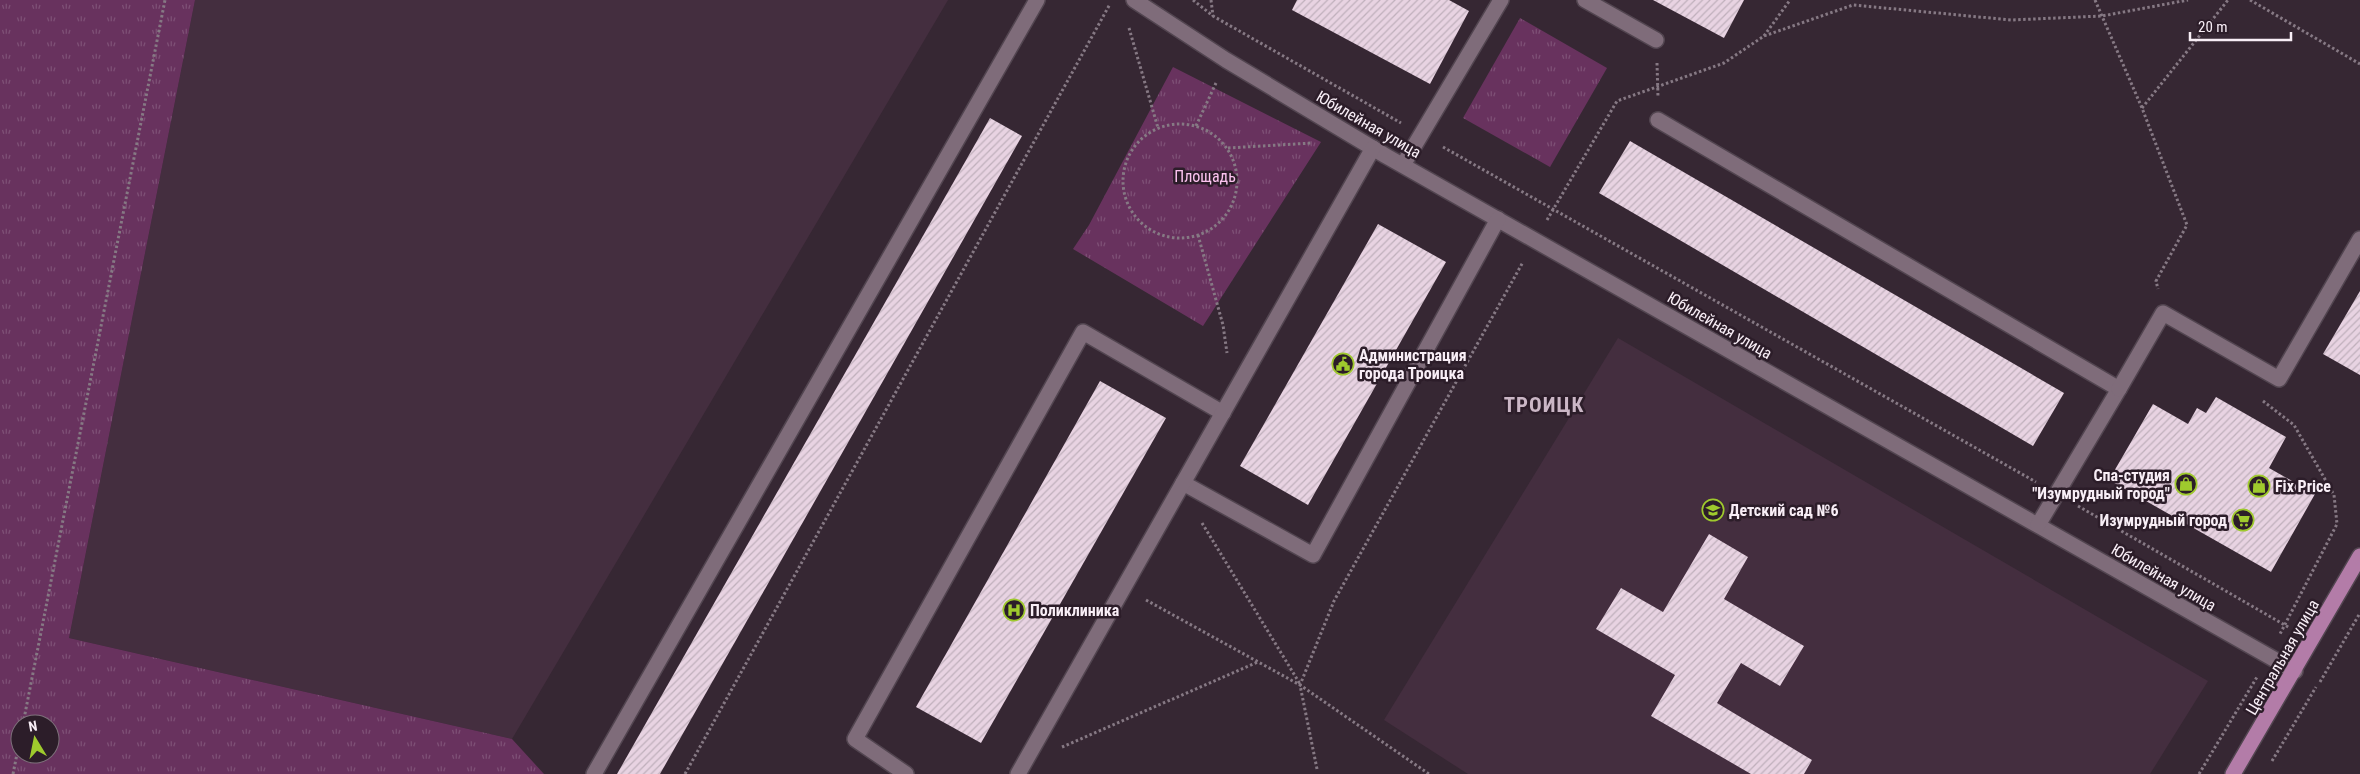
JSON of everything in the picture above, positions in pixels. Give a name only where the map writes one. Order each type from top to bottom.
[{"type":"main road","name":"Центральная улица","points":[[2233,774],[2295,671],[2360,556]]},
{"type":"street","points":[[594,774],[1036,0]]},
{"type":"street","name":"Юбилейная улица","points":[[1134,0],[1226,60],[1373,148],[2295,671]]},
{"type":"street","points":[[1403,165],[1501,0]]},
{"type":"street","points":[[1584,0],[1656,40]]},
{"type":"street","points":[[1658,120],[2120,389]]},
{"type":"street","points":[[1018,774],[1373,148]]},
{"type":"street","points":[[1183,483],[1313,556],[1498,219]]},
{"type":"street","points":[[2038,526],[2163,313],[2279,379],[2360,239]]},
{"type":"street","points":[[906,774],[855,739],[1082,332],[1223,413]]},
{"type":"path","points":[[25,714],[165,0]]},
{"type":"path","points":[[685,774],[1112,0]]},
{"type":"path","points":[[1193,0],[1213,16],[2336,654]]},
{"type":"path","points":[[1764,36],[1790,0]]},
{"type":"path","points":[[2095,0],[2142,108],[2187,225],[2156,281],[2163,313]]},
{"type":"path","points":[[1300,685],[1334,601],[1535,241],[1617,101],[1724,63],[1764,36],[1853,5],[2011,20],[2102,16],[2188,0]]},
{"type":"path","points":[[2142,108],[2228,0]]},
{"type":"path","points":[[2250,0],[2360,64]]},
{"type":"path","points":[[1126,19],[1158,128]]},
{"type":"path","points":[[1129,29],[1137,34]]},
{"type":"path","points":[[1656,40],[1658,120]]},
{"type":"path","points":[[1196,126],[1226,60]]},
{"type":"path","points":[[1207,79],[1223,89]]},
{"type":"path","points":[[1177,124],[1196,126],[1214,134],[1228,148],[1236,166],[1238,186],[1233,205],[1222,221],[1198,235],[1188,238],[1170,237],[1153,231],[1138,220],[1128,205],[1123,187],[1124,169],[1131,152],[1142,138],[1158,128],[1177,124]]},
{"type":"path","points":[[1228,148],[1322,142]]},
{"type":"path","points":[[1198,235],[1223,325],[1232,397]]},
{"type":"path","points":[[2199,774],[2268,656],[2337,524],[2334,495],[2294,425],[2257,397]]},
{"type":"path","points":[[1199,518],[1300,685],[1317,769]]},
{"type":"path","points":[[1142,598],[1300,685],[1429,774]]},
{"type":"path","points":[[2270,766],[2360,613]]},
{"type":"path","points":[[1061,748],[1259,662]]},
{"type":"shaded area","points":[[195,0],[948,0],[512,739],[69,638]]},
{"type":"shaded area","name":"Детский сад №6","points":[[1618,338],[2208,681],[2150,774],[1468,774],[1384,720]]},
{"type":"green space","points":[[0,0],[195,0],[69,638],[512,739],[544,774],[0,774]]},
{"type":"green space","points":[[1520,18],[1607,68],[1550,167],[1463,118]]},
{"type":"green space","name":"Площадь","points":[[1173,67],[1321,142],[1203,326],[1073,249],[1089,225]]},
{"type":"building","points":[[1297,0],[1449,0],[1469,11],[1430,84],[1292,10]]},
{"type":"building","points":[[1653,0],[1744,0],[1724,38]]},
{"type":"building","points":[[990,118],[1022,136],[660,774],[617,774]]},
{"type":"building","points":[[1630,141],[2064,393],[2033,446],[1599,193]]},
{"type":"building","name":"Администрация города Троицка","points":[[1378,224],[1446,262],[1308,505],[1240,466]]},
{"type":"building","points":[[2360,291],[2360,375],[2323,354]]},
{"type":"building","name":"Поликлиника","points":[[1100,381],[1166,418],[981,743],[916,707]]},
{"type":"building","points":[[2216,397],[2286,437],[2269,468],[2315,494],[2271,572],[2109,480],[2153,404],[2188,424],[2197,408],[2206,413]]},
{"type":"building","points":[[1709,534],[1748,557],[1724,599],[1804,646],[1780,686],[1741,663],[1717,703],[1812,760],[1804,774],[1751,774],[1651,716],[1675,675],[1596,629],[1621,588],[1663,612]]},
{"type":"place","name":"Администрация города Троицка","points":[[1343,364]]},
{"type":"place","name":"Спа-студия \"Изумрудный город\"","points":[[2186,484]]},
{"type":"place","name":"Fix Price","points":[[2259,486]]},
{"type":"place","name":"Детский сад №6","points":[[1713,510]]},
{"type":"place","name":"Изумрудный город","points":[[2243,520]]},
{"type":"place","name":"Поликлиника","points":[[1014,610]]},
{"type":"district","name":"ТРОИЦК","points":[[1544,405]]}]
